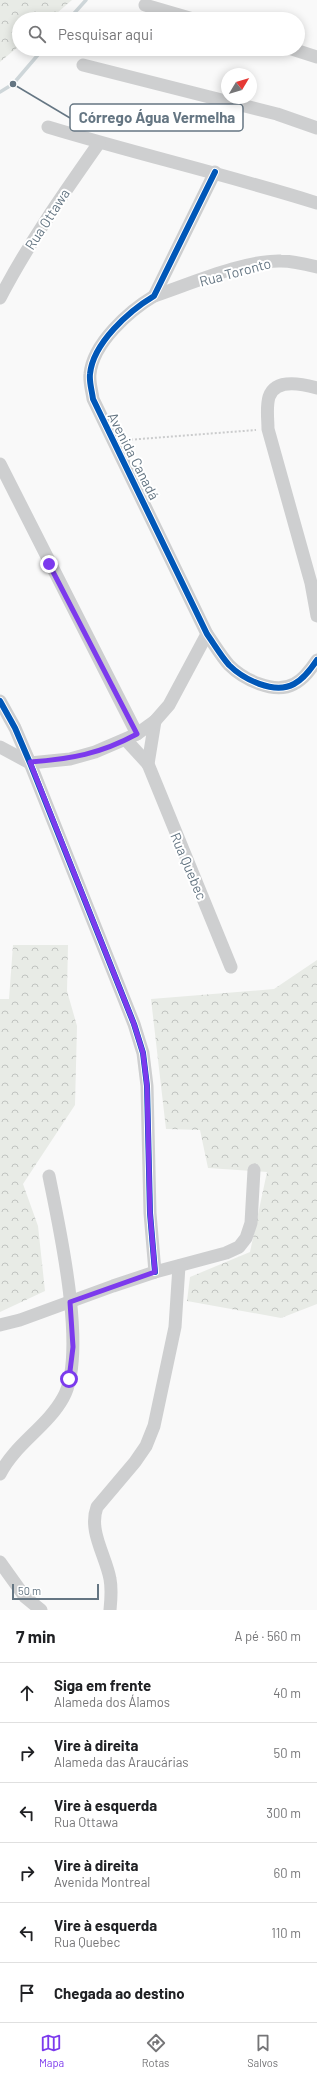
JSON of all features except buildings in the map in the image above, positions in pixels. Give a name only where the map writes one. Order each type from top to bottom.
[{"type":"street","points":[[145,5],[169,12]]},
{"type":"street","points":[[305,54],[317,58]]},
{"type":"street","points":[[83,65],[277,114],[317,128]]},
{"type":"street","points":[[48,127],[98,142],[215,172],[317,203]]},
{"type":"street","name":"Rua Ottawa","points":[[0,298],[13,272],[98,142]]},
{"type":"street","points":[[154,296],[215,172]]},
{"type":"street","name":"Rua Toronto","points":[[154,296],[230,270],[260,263],[280,261],[317,267]]},
{"type":"street","name":"Avenida Canadá","points":[[154,296],[136,307],[110,334],[97,355],[90,373],[93,399],[207,634],[229,665],[242,676],[258,684],[278,687],[294,685],[310,672],[317,660]]},
{"type":"street","points":[[317,388],[304,384],[279,386],[269,396],[267,404],[268,429],[311,583],[317,616]]},
{"type":"street","name":"Rua Quebec","points":[[0,464],[131,737],[148,764],[231,967]]},
{"type":"street","points":[[0,747],[30,762],[70,759],[94,752],[131,737],[155,721],[169,705],[179,689],[207,634]]},
{"type":"street","points":[[0,701],[15,728],[30,762],[134,1024],[143,1053],[147,1086],[150,1213],[155,1272]]},
{"type":"street","points":[[148,764],[155,721]]},
{"type":"street","points":[[0,1325],[20,1320],[155,1272],[226,1253],[239,1247],[246,1238],[251,1223],[254,1170]]},
{"type":"street","points":[[0,1474],[16,1450],[57,1408],[64,1396],[69,1379],[73,1347],[70,1302],[63,1250],[49,1176]]},
{"type":"street","points":[[110,1610],[110,1579],[96,1534],[94,1516],[97,1507],[146,1446],[154,1426],[175,1327],[179,1266]]},
{"type":"street","points":[[0,1562],[25,1597],[41,1610]]},
{"type":"path","points":[[114,441],[268,429]]},
{"type":"green space","points":[[0,0],[72,0],[58,12],[12,12],[12,52],[0,62]]},
{"type":"green space","points":[[13,945],[68,945],[67,991],[77,1026],[75,1105],[23,1184],[38,1226],[45,1291],[0,1312],[0,999],[9,999]]},
{"type":"green space","points":[[317,960],[317,1304],[281,1318],[187,1301],[190,1277],[250,1252],[267,1172],[208,1168],[200,1130],[166,1129],[151,999],[274,989]]},
{"type":"waterway","points":[[75,12],[86,0]]},
{"type":"waterway","points":[[0,92],[13,84],[37,56]]},
{"type":"cycle path","points":[[215,172],[154,296],[144,302],[124,319],[105,340],[98,351],[90,374],[93,399],[207,634],[229,665],[250,680],[268,687],[277,688],[286,687],[298,682],[307,674],[317,660]]},
{"type":"cycle path","points":[[0,701],[15,728],[30,763],[134,1024],[143,1053],[147,1086],[150,1213],[155,1272]]},
{"type":"place","name":"Córrego Água Vermelha","points":[[13,84]]},
{"type":"route","points":[[49,564],[137,734],[126,740],[94,752],[70,759],[30,762],[134,1024],[143,1053],[147,1086],[150,1213],[155,1272],[70,1302],[73,1347],[69,1379]]}]
